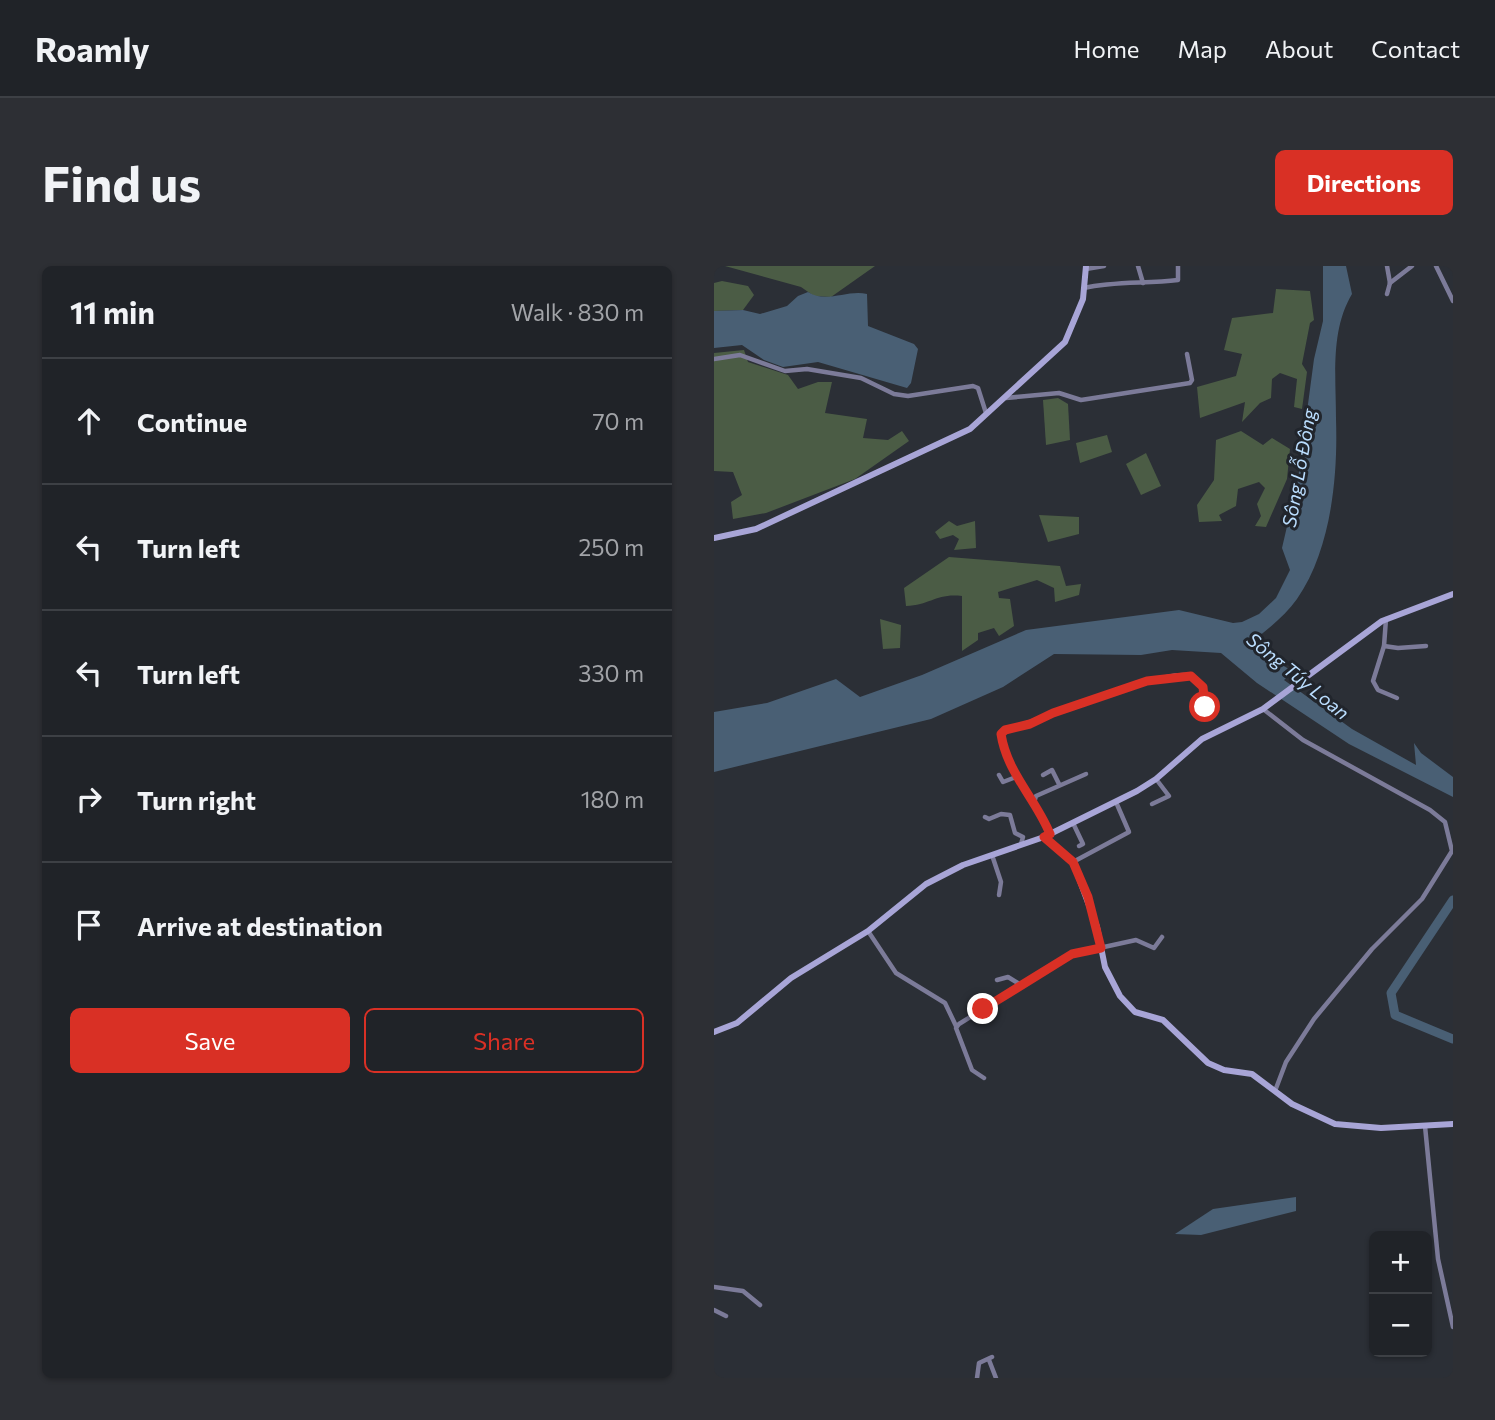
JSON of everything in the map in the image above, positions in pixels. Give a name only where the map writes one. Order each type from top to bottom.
[{"type":"street","points":[[714,538],[756,529],[970,429],[1065,342],[1076,320],[1086,268],[1104,266]]},
{"type":"street","points":[[1138,266],[1143,283]]},
{"type":"street","points":[[1084,288],[1113,282],[1143,283],[1178,279],[1178,266]]},
{"type":"street","points":[[1387,266],[1390,283],[1387,294]]},
{"type":"street","points":[[1390,283],[1412,266]]},
{"type":"street","points":[[1436,266],[1453,302]]},
{"type":"street","points":[[1006,398],[1059,393],[1081,400],[1189,383],[1192,380],[1187,354]]},
{"type":"street","points":[[714,359],[740,355],[785,371],[807,369],[861,378],[894,394],[908,396],[973,386],[978,388],[986,415]]},
{"type":"street","points":[[714,1032],[737,1023],[791,978],[869,931],[926,884],[992,855],[1047,836],[1116,802],[1156,779],[1202,739],[1263,709],[1386,619],[1453,594]]},
{"type":"street","points":[[1386,619],[1384,646],[1373,681],[1378,690],[1397,698]]},
{"type":"street","points":[[1384,646],[1426,646]]},
{"type":"street","points":[[1205,707],[1203,687],[1191,676],[1178,675],[1147,681],[1053,713],[1030,724],[1005,730],[1001,739],[1016,777],[1034,804],[1047,836],[1073,862],[1088,897],[1105,967],[1120,996],[1135,1012],[1163,1020],[1208,1063],[1224,1070],[1252,1074],[1292,1104],[1335,1124],[1381,1128],[1453,1124]]},
{"type":"street","points":[[1263,709],[1303,740],[1430,810],[1445,822],[1452,851],[1422,899],[1372,949],[1314,1020],[1286,1062],[1275,1091]]},
{"type":"street","points":[[1043,775],[1052,770],[1059,784]]},
{"type":"street","points":[[1034,804],[1036,796],[1086,774]]},
{"type":"street","points":[[999,775],[1003,782],[1016,777]]},
{"type":"street","points":[[1152,804],[1171,797],[1156,779]]},
{"type":"street","points":[[1073,862],[1129,832],[1116,802]]},
{"type":"street","points":[[985,817],[989,819],[1001,814],[1010,815],[1015,834],[1023,836],[1020,845]]},
{"type":"street","points":[[1073,822],[1083,844],[1079,846]]},
{"type":"street","points":[[992,855],[1001,883],[999,895]]},
{"type":"street","points":[[869,931],[896,973],[945,1003],[972,1070],[984,1078]]},
{"type":"street","points":[[956,1026],[1072,954],[1136,940],[1151,948],[1159,944],[1162,937]]},
{"type":"street","points":[[997,980],[1007,977],[1021,985]]},
{"type":"street","points":[[1425,1126],[1437,1259],[1453,1327]]},
{"type":"street","points":[[714,1287],[743,1291],[760,1306]]},
{"type":"street","points":[[714,1310],[726,1316]]},
{"type":"street","points":[[977,1378],[979,1363],[990,1359],[996,1378]]},
{"type":"green space","points":[[725,266],[875,266],[831,297],[814,296],[801,287]]},
{"type":"green space","points":[[722,281],[748,286],[754,295],[743,310],[714,311],[714,283]]},
{"type":"green space","points":[[1276,289],[1310,291],[1314,320],[1310,323],[1302,364],[1307,372],[1302,409],[1294,407],[1297,379],[1280,373],[1272,379],[1271,398],[1260,403],[1242,422],[1245,402],[1200,418],[1197,387],[1236,376],[1242,354],[1224,350],[1232,318],[1273,313]]},
{"type":"green space","points":[[744,350],[748,362],[788,375],[798,389],[818,382],[832,382],[825,413],[867,419],[863,438],[888,440],[902,431],[909,441],[855,479],[766,513],[733,519],[731,502],[742,495],[733,472],[714,471],[714,353]]},
{"type":"green space","points":[[1058,398],[1068,404],[1070,440],[1046,445],[1043,400]]},
{"type":"green space","points":[[1241,431],[1263,445],[1272,438],[1290,449],[1287,479],[1266,527],[1255,526],[1261,516],[1257,504],[1265,488],[1259,482],[1238,489],[1236,506],[1219,515],[1222,521],[1199,522],[1197,505],[1214,480],[1216,440]]},
{"type":"green space","points":[[1107,435],[1112,452],[1080,463],[1076,443]]},
{"type":"green space","points":[[1146,453],[1161,486],[1141,495],[1126,464]]},
{"type":"green space","points":[[1039,515],[1079,517],[1079,534],[1048,542]]},
{"type":"green space","points":[[949,521],[957,526],[975,521],[976,548],[954,550],[959,539],[953,535],[940,539],[935,532]]},
{"type":"green space","points":[[949,557],[1060,566],[1066,586],[1081,584],[1079,595],[1055,602],[1054,588],[1037,580],[998,592],[999,598],[1010,599],[1014,626],[999,636],[994,628],[978,633],[978,640],[962,651],[962,596],[946,596],[906,606],[904,588]]},
{"type":"green space","points":[[880,619],[901,625],[900,648],[883,649]]},
{"type":"water","points":[[1323,266],[1346,266],[1352,294],[1340,323],[1337,339],[1336,465],[1330,512],[1325,536],[1309,580],[1281,617],[1250,643],[1293,672],[1284,680],[1352,729],[1416,765],[1414,743],[1421,753],[1453,777],[1453,797],[1349,744],[1257,683],[1221,653],[1172,650],[1141,655],[1054,654],[1003,687],[931,719],[714,772],[714,712],[767,703],[836,679],[860,697],[922,675],[1026,630],[1179,610],[1233,623],[1259,614],[1276,598],[1290,570],[1282,548],[1298,479],[1314,359],[1323,321]]},
{"type":"water","points":[[808,292],[822,297],[867,294],[868,326],[914,344],[918,349],[911,383],[907,388],[818,362],[783,367],[764,360],[742,345],[714,348],[714,311],[743,310],[760,314],[787,306],[798,296]]},
{"type":"water","points":[[1296,1197],[1296,1211],[1201,1235],[1175,1234],[1213,1209]]},
{"type":"waterway","name":"Sông Túy Loan","points":[[1453,900],[1391,993],[1395,1015],[1453,1039]]},
{"type":"route","points":[[983,1009],[1072,954],[1101,948],[1088,897],[1073,862],[1044,837],[1050,834],[1043,817],[1014,774],[1001,734],[1005,730],[1030,724],[1053,713],[1147,681],[1178,675],[1191,676],[1198,681],[1203,687],[1205,707]]},
{"type":"water label","name":"Sông Lỗ Đông","points":[[1299,468]]}]
